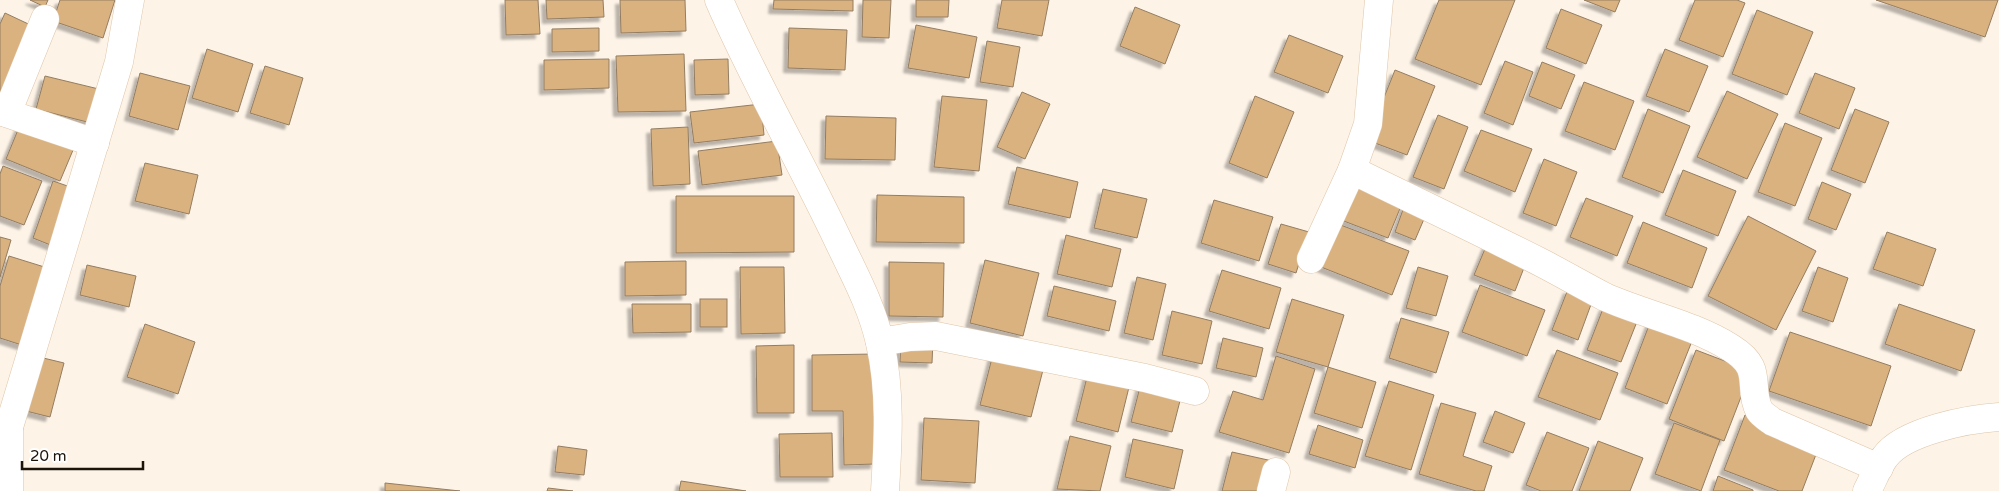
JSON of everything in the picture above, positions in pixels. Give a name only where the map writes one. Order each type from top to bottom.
[{"type":"street","points":[[9,491],[5,427],[119,62],[130,0]]},
{"type":"street","points":[[718,0],[743,58],[809,179],[860,287],[880,342],[886,378],[885,491]]},
{"type":"street","points":[[1311,259],[1352,170],[1368,124],[1379,0]]},
{"type":"street","points":[[45,19],[4,112],[95,143]]},
{"type":"street","points":[[1352,170],[1543,264],[1580,285],[1628,307],[1683,325],[1732,348],[1752,368],[1755,381],[1755,397],[1760,411],[1773,422],[1873,479],[1885,456],[1912,437],[1967,420],[1999,417]]},
{"type":"street","points":[[880,342],[910,337],[944,338],[1145,378],[1195,391]]},
{"type":"building","points":[[30,0],[48,0],[45,7]]},
{"type":"building","points":[[60,0],[115,0],[103,38],[53,21]]},
{"type":"building","points":[[505,0],[538,0],[540,34],[506,35]]},
{"type":"building","points":[[546,0],[603,0],[604,17],[547,19]]},
{"type":"building","points":[[620,0],[685,0],[686,31],[621,33]]},
{"type":"building","points":[[774,0],[853,0],[853,11],[773,9]]},
{"type":"building","points":[[863,0],[891,0],[889,38],[862,37]]},
{"type":"building","points":[[916,0],[949,0],[948,17],[916,17]]},
{"type":"building","points":[[1002,0],[1049,0],[1042,36],[997,28]]},
{"type":"building","points":[[1439,0],[1515,0],[1481,85],[1415,59]]},
{"type":"building","points":[[1584,0],[1620,0],[1615,12]]},
{"type":"building","points":[[1695,0],[1737,0],[1745,3],[1723,57],[1679,40]]},
{"type":"building","points":[[1876,0],[1998,0],[1985,37]]},
{"type":"building","points":[[1135,7],[1180,25],[1165,64],[1120,46]]},
{"type":"building","points":[[1561,9],[1602,25],[1586,64],[1546,48]]},
{"type":"building","points":[[1757,10],[1813,32],[1787,95],[1732,74]]},
{"type":"building","points":[[5,13],[39,29],[0,95],[0,24]]},
{"type":"building","points":[[916,25],[977,37],[969,78],[908,68]]},
{"type":"building","points":[[599,28],[599,51],[552,52],[552,29]]},
{"type":"building","points":[[789,28],[847,30],[845,70],[788,68]]},
{"type":"building","points":[[1289,35],[1343,56],[1328,93],[1274,72]]},
{"type":"building","points":[[987,41],[1020,47],[1013,87],[980,82]]},
{"type":"building","points":[[207,49],[253,64],[238,112],[192,98]]},
{"type":"building","points":[[1665,49],[1708,66],[1689,112],[1646,96]]},
{"type":"building","points":[[684,54],[686,111],[618,112],[616,56]]},
{"type":"building","points":[[609,59],[609,88],[544,90],[544,60]]},
{"type":"building","points":[[728,59],[729,94],[695,95],[694,60]]},
{"type":"building","points":[[1505,61],[1533,72],[1513,125],[1484,113]]},
{"type":"building","points":[[1542,62],[1575,75],[1561,109],[1529,96]]},
{"type":"building","points":[[265,66],[303,78],[289,125],[250,113]]},
{"type":"building","points":[[1395,70],[1435,86],[1407,155],[1367,140]]},
{"type":"building","points":[[140,73],[190,86],[178,130],[129,116]]},
{"type":"building","points":[[1815,73],[1855,88],[1839,129],[1799,113]]},
{"type":"building","points":[[45,76],[107,91],[99,125],[36,109]]},
{"type":"building","points":[[1584,82],[1634,101],[1615,150],[1565,131]]},
{"type":"building","points":[[1727,91],[1778,114],[1747,179],[1697,157]]},
{"type":"building","points":[[1022,92],[1050,104],[1025,159],[997,147]]},
{"type":"building","points":[[942,96],[987,100],[979,171],[934,167]]},
{"type":"building","points":[[1255,96],[1294,112],[1267,178],[1229,163]]},
{"type":"building","points":[[761,104],[764,135],[694,143],[690,112]]},
{"type":"building","points":[[1648,109],[1690,126],[1663,193],[1622,177]]},
{"type":"building","points":[[1855,109],[1889,122],[1865,183],[1831,170]]},
{"type":"building","points":[[1438,115],[1468,127],[1444,189],[1413,177]]},
{"type":"building","points":[[826,116],[896,118],[895,160],[825,159]]},
{"type":"building","points":[[22,120],[76,143],[60,181],[6,159]]},
{"type":"building","points":[[1785,123],[1822,138],[1795,206],[1758,192]]},
{"type":"building","points":[[688,127],[690,184],[653,186],[651,129]]},
{"type":"building","points":[[1481,130],[1532,149],[1515,192],[1464,171]]},
{"type":"building","points":[[777,141],[782,175],[702,185],[698,151]]},
{"type":"building","points":[[1544,159],[1577,172],[1556,226],[1523,213]]},
{"type":"building","points":[[145,163],[198,175],[189,214],[135,201]]},
{"type":"building","points":[[3,166],[42,181],[24,225],[0,216],[0,174]]},
{"type":"building","points":[[1017,167],[1078,182],[1070,218],[1008,204]]},
{"type":"building","points":[[1683,170],[1736,191],[1718,236],[1665,215]]},
{"type":"building","points":[[53,181],[79,190],[58,248],[33,238]]},
{"type":"building","points":[[1350,181],[1403,201],[1388,238],[1336,218]]},
{"type":"building","points":[[1822,182],[1851,194],[1836,230],[1808,219]]},
{"type":"building","points":[[1103,189],[1147,199],[1137,238],[1094,228]]},
{"type":"building","points":[[877,195],[964,197],[964,243],[876,242]]},
{"type":"building","points":[[676,196],[794,196],[794,252],[676,253]]},
{"type":"building","points":[[1586,198],[1633,216],[1617,256],[1570,237]]},
{"type":"building","points":[[1214,200],[1273,217],[1259,261],[1201,243]]},
{"type":"building","points":[[1405,204],[1427,212],[1415,240],[1395,232]]},
{"type":"building","points":[[1748,216],[1816,251],[1776,330],[1708,296]]},
{"type":"building","points":[[1643,222],[1707,248],[1692,288],[1627,263]]},
{"type":"building","points":[[1281,224],[1309,232],[1296,273],[1268,264]]},
{"type":"building","points":[[1338,224],[1409,251],[1392,295],[1321,267]]},
{"type":"building","points":[[1887,232],[1936,249],[1923,286],[1873,269]]},
{"type":"building","points":[[1066,235],[1121,249],[1112,287],[1057,274]]},
{"type":"building","points":[[0,237],[11,240],[0,277]]},
{"type":"building","points":[[1487,244],[1527,260],[1515,291],[1474,275]]},
{"type":"building","points":[[9,256],[54,270],[31,348],[0,338],[0,286]]},
{"type":"building","points":[[985,260],[1039,273],[1023,336],[970,323]]},
{"type":"building","points":[[686,261],[686,295],[625,296],[625,262]]},
{"type":"building","points":[[889,262],[944,263],[943,317],[889,316]]},
{"type":"building","points":[[87,265],[136,276],[129,307],[80,295]]},
{"type":"building","points":[[740,267],[784,267],[785,333],[741,334]]},
{"type":"building","points":[[1418,267],[1448,276],[1436,316],[1406,308]]},
{"type":"building","points":[[1818,267],[1848,278],[1833,322],[1802,311]]},
{"type":"building","points":[[1222,270],[1281,288],[1269,329],[1209,311]]},
{"type":"building","points":[[1137,277],[1166,284],[1153,340],[1124,333]]},
{"type":"building","points":[[1480,285],[1545,310],[1527,356],[1462,332]]},
{"type":"building","points":[[1054,286],[1116,301],[1109,331],[1047,316]]},
{"type":"building","points":[[1568,289],[1593,299],[1578,340],[1552,330]]},
{"type":"building","points":[[700,299],[727,299],[727,327],[700,327]]},
{"type":"building","points":[[1292,299],[1344,315],[1328,367],[1276,352]]},
{"type":"building","points":[[632,304],[691,304],[691,332],[633,333]]},
{"type":"building","points":[[1899,304],[1975,330],[1961,371],[1885,344]]},
{"type":"building","points":[[1604,306],[1638,319],[1621,362],[1587,350]]},
{"type":"building","points":[[1172,311],[1212,321],[1202,364],[1162,355]]},
{"type":"building","points":[[1401,318],[1449,332],[1436,373],[1389,358]]},
{"type":"building","points":[[1651,320],[1694,336],[1667,404],[1625,388]]},
{"type":"building","points":[[145,324],[195,342],[178,394],[127,377]]},
{"type":"building","points":[[1790,332],[1891,366],[1871,426],[1769,391]]},
{"type":"building","points":[[1223,338],[1263,348],[1256,377],[1216,368]]},
{"type":"building","points":[[901,340],[933,340],[932,363],[900,362]]},
{"type":"building","points":[[794,345],[794,413],[757,413],[756,346]]},
{"type":"building","points":[[1557,350],[1618,373],[1600,420],[1538,397]]},
{"type":"building","points":[[1696,350],[1751,371],[1724,441],[1669,419]]},
{"type":"building","points":[[875,354],[875,464],[844,465],[843,411],[812,411],[812,355]]},
{"type":"building","points":[[993,354],[1044,366],[1031,417],[980,405]]},
{"type":"building","points":[[35,356],[64,363],[50,417],[22,410]]},
{"type":"building","points":[[1276,356],[1315,369],[1289,453],[1219,432],[1233,391],[1263,400]]},
{"type":"building","points":[[1328,367],[1376,382],[1362,428],[1314,413]]},
{"type":"building","points":[[1088,373],[1130,383],[1118,432],[1076,421]]},
{"type":"building","points":[[1389,381],[1434,395],[1411,470],[1365,456]]},
{"type":"building","points":[[1141,383],[1182,393],[1172,432],[1131,422]]},
{"type":"building","points":[[1441,403],[1476,413],[1463,456],[1492,466],[1484,491],[1476,491],[1419,474]]},
{"type":"building","points":[[1495,411],[1525,423],[1513,453],[1483,442]]},
{"type":"building","points":[[1745,415],[1820,444],[1802,491],[1779,491],[1724,470]]},
{"type":"building","points":[[924,418],[979,421],[975,483],[921,480]]},
{"type":"building","points":[[1674,423],[1720,440],[1701,491],[1655,474]]},
{"type":"building","points":[[1318,425],[1363,440],[1355,468],[1309,454]]},
{"type":"building","points":[[1547,432],[1589,448],[1572,491],[1541,491],[1526,485]]},
{"type":"building","points":[[832,433],[833,477],[780,477],[779,434]]},
{"type":"building","points":[[1070,436],[1111,446],[1100,491],[1057,489]]},
{"type":"building","points":[[1133,439],[1183,450],[1174,489],[1125,477]]},
{"type":"building","points":[[1598,441],[1643,458],[1630,491],[1579,491]]},
{"type":"building","points":[[558,446],[587,450],[584,475],[555,472]]},
{"type":"building","points":[[1232,452],[1277,462],[1271,491],[1222,491]]},
{"type":"building","points":[[1718,476],[1753,490],[1753,491],[1713,491]]},
{"type":"building","points":[[681,481],[746,491],[679,491]]},
{"type":"building","points":[[385,483],[460,491],[385,491]]},
{"type":"building","points":[[548,488],[573,491],[547,491]]}]
